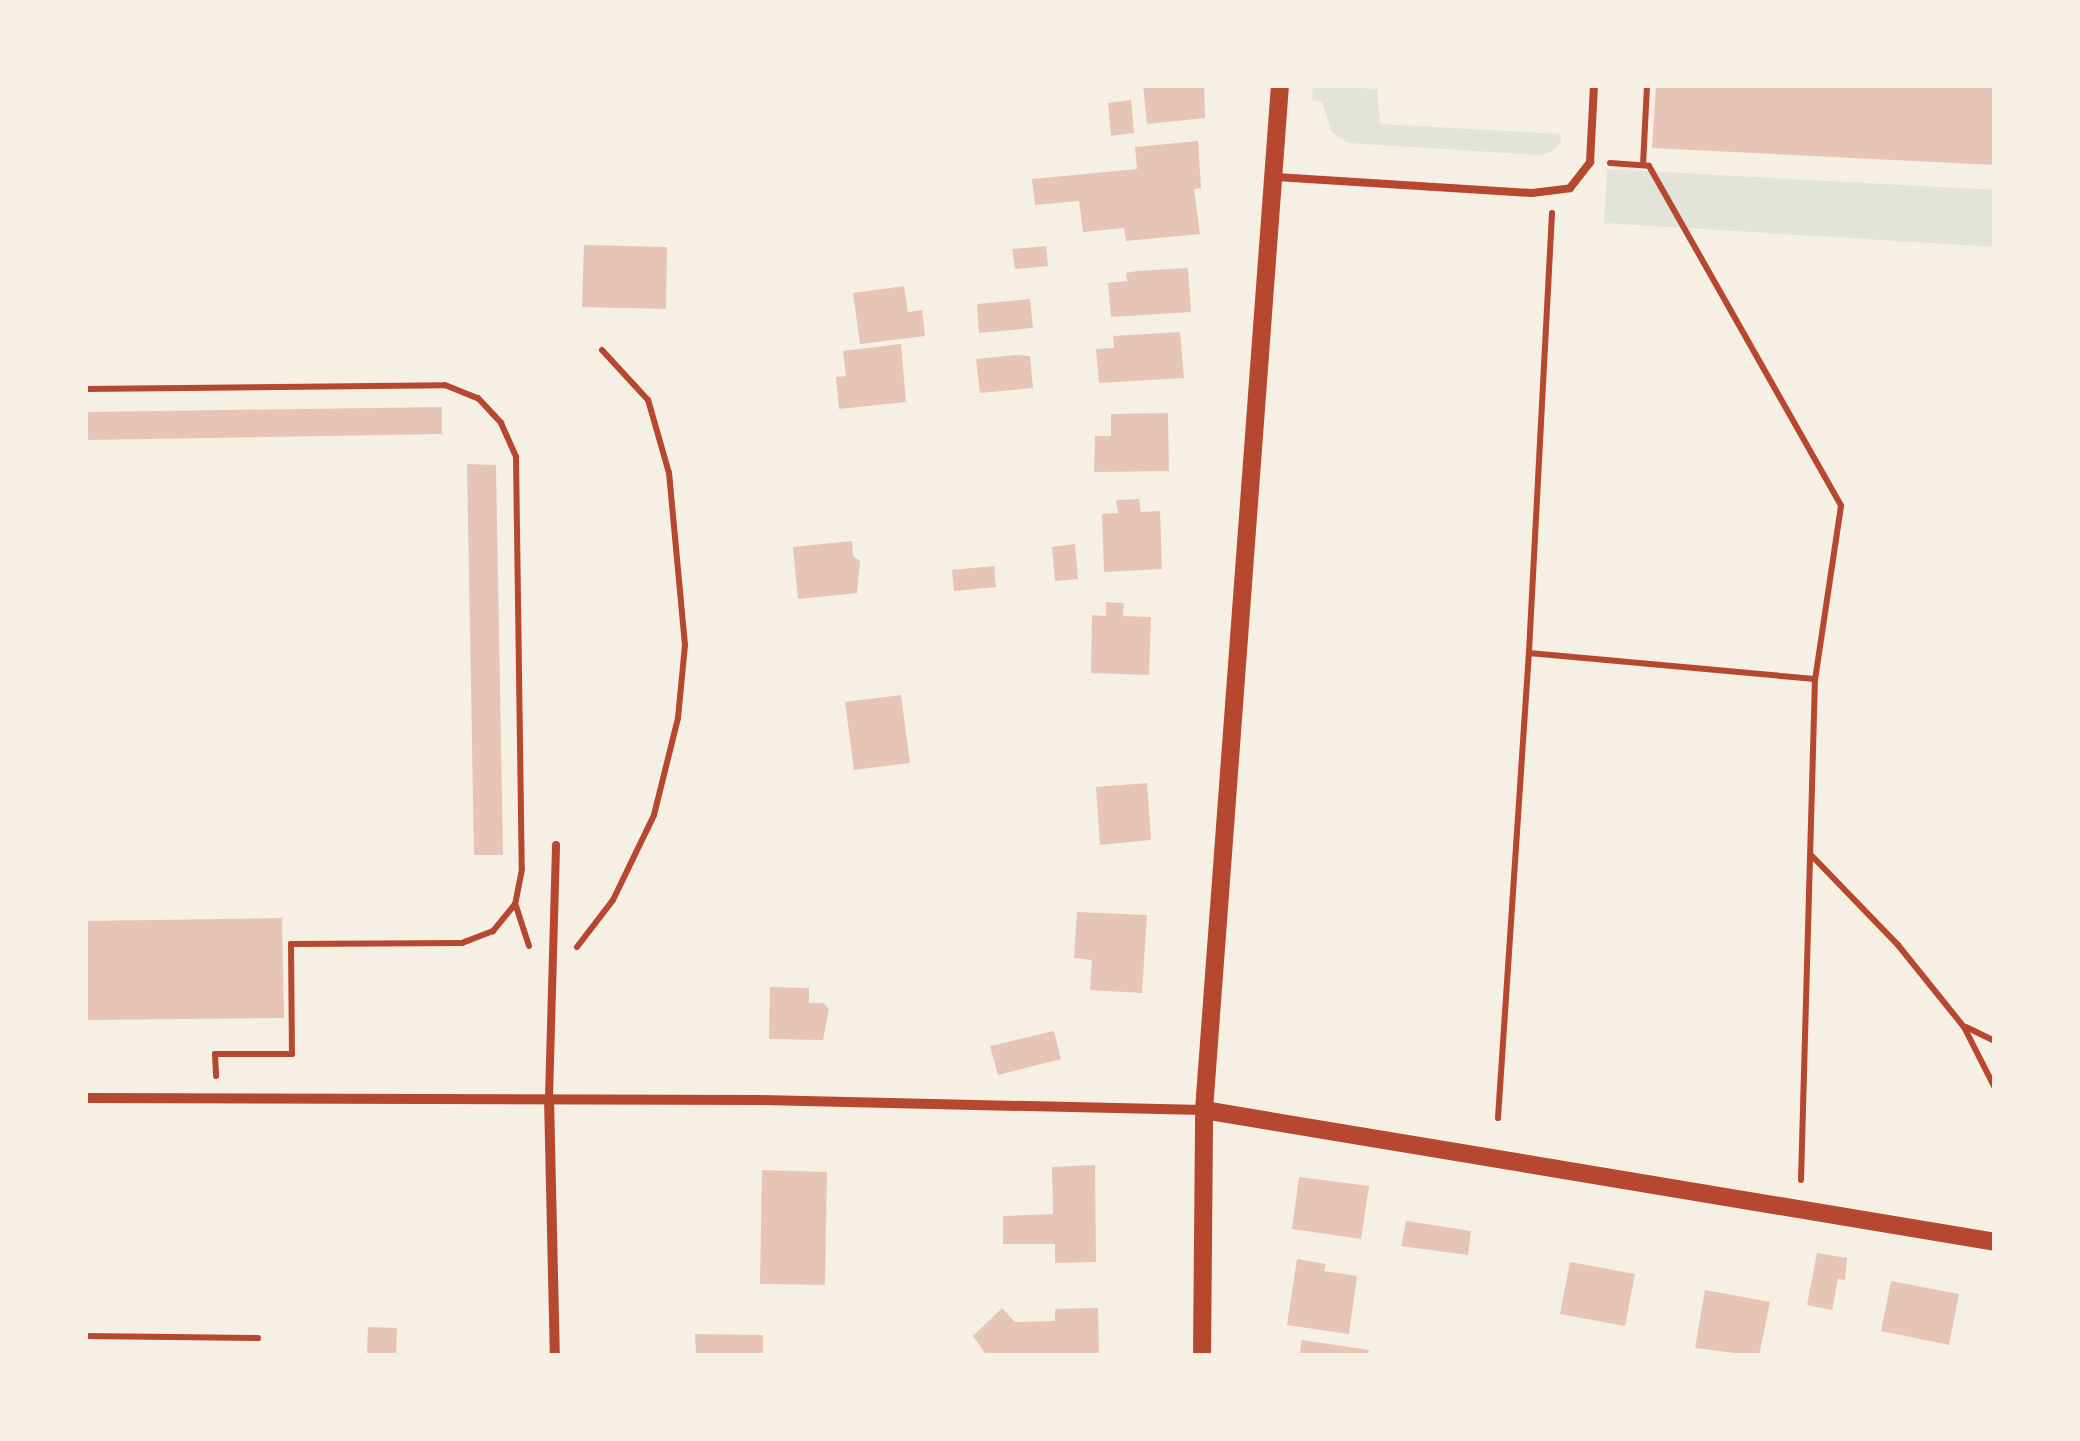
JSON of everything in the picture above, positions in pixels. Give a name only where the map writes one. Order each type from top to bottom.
[{"type":"street","points":[[1202,1356],[1204,1110],[1280,85]]},
{"type":"street","points":[[85,1098],[549,1098],[1204,1110],[1995,1242]]},
{"type":"street","points":[[549,1098],[554,1356]]},
{"type":"lane","points":[[1275,177],[1553,192],[1570,188],[1590,162],[1594,85]]},
{"type":"lane","points":[[549,1098],[556,844]]},
{"type":"path","points":[[1647,85],[1643,165],[1648,166],[1841,506],[1816,678],[1802,1180]]},
{"type":"path","points":[[1498,1118],[1529,653],[1553,192]]},
{"type":"path","points":[[552,980],[613,900],[654,815],[678,718],[684,644],[670,474],[648,400],[602,350]]},
{"type":"path","points":[[85,388],[445,384],[478,398],[501,423],[516,457],[522,869],[515,904],[493,932],[462,943],[291,944],[292,1054],[216,1054],[216,1098]]},
{"type":"path","points":[[1529,653],[1816,678]]},
{"type":"path","points":[[1811,855],[1898,945],[1964,1027],[1995,1088]]},
{"type":"path","points":[[1964,1027],[1995,1041]]},
{"type":"path","points":[[85,1336],[258,1338]]},
{"type":"shaded area","points":[[1313,85],[1377,89],[1380,124],[1561,134],[1561,143],[1549,153],[1539,155],[1348,143],[1332,132],[1322,102],[1312,100]]},
{"type":"shaded area","points":[[1607,169],[1995,190],[1995,247],[1604,223]]},
{"type":"building","points":[[1143,85],[1204,85],[1205,118],[1147,124]]},
{"type":"building","points":[[1656,85],[1995,85],[1995,165],[1652,148]]},
{"type":"building","points":[[1131,100],[1134,133],[1111,136],[1108,103]]},
{"type":"building","points":[[1198,141],[1201,188],[1194,189],[1200,234],[1126,241],[1124,228],[1083,232],[1079,201],[1035,205],[1032,179],[1137,169],[1135,147]]},
{"type":"building","points":[[584,245],[667,247],[666,309],[582,307]]},
{"type":"building","points":[[1046,246],[1048,266],[1015,269],[1012,249]]},
{"type":"building","points":[[1188,268],[1191,312],[1111,317],[1108,283],[1127,281],[1126,273]]},
{"type":"building","points":[[904,286],[908,312],[922,310],[925,336],[860,344],[853,293]]},
{"type":"building","points":[[1030,299],[1033,328],[979,333],[977,304]]},
{"type":"building","points":[[1180,332],[1184,378],[1099,383],[1096,349],[1114,348],[1113,336]]},
{"type":"building","points":[[901,344],[906,402],[839,409],[836,377],[846,376],[843,351]]},
{"type":"building","points":[[1030,356],[1033,388],[980,393],[976,359]]},
{"type":"building","points":[[442,407],[442,434],[85,440],[85,412]]},
{"type":"building","points":[[1168,413],[1169,471],[1094,472],[1095,436],[1111,436],[1111,414]]},
{"type":"building","points":[[467,464],[496,465],[503,855],[474,855]]},
{"type":"building","points":[[1139,499],[1141,512],[1160,511],[1162,569],[1104,572],[1102,514],[1118,513],[1116,500]]},
{"type":"building","points":[[852,541],[853,556],[860,561],[857,593],[798,599],[793,547]]},
{"type":"building","points":[[1075,544],[1078,579],[1055,581],[1052,547]]},
{"type":"building","points":[[994,566],[996,587],[954,591],[952,570]]},
{"type":"building","points":[[1106,602],[1124,603],[1123,616],[1151,617],[1149,675],[1091,673],[1092,615],[1106,616]]},
{"type":"building","points":[[901,695],[910,763],[854,770],[845,702]]},
{"type":"building","points":[[1147,783],[1151,840],[1100,845],[1096,787]]},
{"type":"building","points":[[1077,912],[1147,915],[1142,993],[1090,990],[1092,960],[1074,958]]},
{"type":"building","points":[[282,918],[284,1018],[85,1020],[85,921]]},
{"type":"building","points":[[770,987],[809,988],[809,1003],[823,1003],[829,1009],[823,1040],[769,1039]]},
{"type":"building","points":[[1054,1031],[1061,1059],[998,1075],[990,1046]]},
{"type":"building","points":[[1095,1165],[1096,1262],[1055,1263],[1055,1244],[1003,1244],[1003,1216],[1053,1214],[1052,1167]]},
{"type":"building","points":[[762,1170],[827,1172],[825,1285],[760,1284]]},
{"type":"building","points":[[1299,1177],[1369,1186],[1361,1239],[1292,1229]]},
{"type":"building","points":[[1406,1221],[1471,1231],[1468,1255],[1401,1246]]},
{"type":"building","points":[[1817,1253],[1847,1258],[1845,1280],[1838,1279],[1832,1310],[1807,1305]]},
{"type":"building","points":[[1297,1259],[1326,1264],[1324,1271],[1357,1276],[1349,1334],[1287,1325]]},
{"type":"building","points":[[1570,1262],[1635,1274],[1625,1326],[1560,1314]]},
{"type":"building","points":[[1891,1281],[1959,1294],[1949,1345],[1881,1331]]},
{"type":"building","points":[[1705,1290],[1770,1302],[1759,1356],[1695,1348]]},
{"type":"building","points":[[1002,1308],[1015,1322],[1055,1321],[1055,1309],[1098,1308],[1099,1356],[987,1356],[973,1336]]},
{"type":"building","points":[[368,1327],[397,1328],[396,1356],[367,1356]]},
{"type":"building","points":[[695,1334],[763,1335],[763,1356],[696,1356]]},
{"type":"building","points":[[1302,1340],[1369,1350],[1368,1356],[1299,1356]]}]
